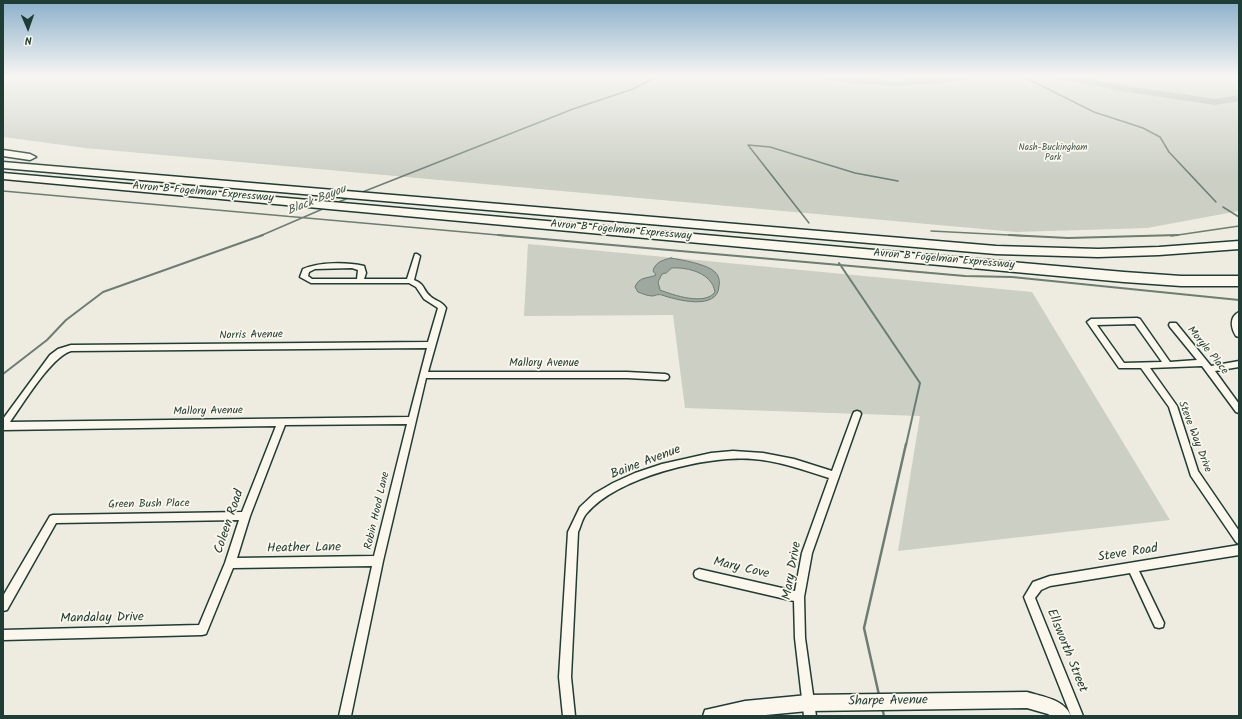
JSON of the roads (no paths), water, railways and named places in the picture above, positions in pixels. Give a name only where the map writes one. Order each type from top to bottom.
[{"type":"highway","points":[[3,155],[261,180],[294,184],[320,192]]},
{"type":"highway","name":"Avron B Fogelman Expressway","points":[[3,164],[996,250],[1104,253],[1159,251],[1239,245]]},
{"type":"highway","name":"Avron B Fogelman Expressway","points":[[3,176],[295,205],[353,207],[1181,282],[1239,280]]},
{"type":"highway","points":[[3,185],[188,201],[295,205]]},
{"type":"highway","points":[[1220,246],[1239,240]]},
{"type":"highway","points":[[1181,282],[1239,287]]},
{"type":"street","points":[[360,281],[361,268],[352,266],[314,266],[306,271],[304,277],[308,280],[315,281],[360,281],[410,281],[416,256]]},
{"type":"street","name":"Robin Hood Lane","points":[[345,716],[378,561],[423,375],[442,308],[440,305],[425,297],[419,284],[410,281]]},
{"type":"street","points":[[1239,315],[1235,320],[1235,330],[1239,334]]},
{"type":"street","points":[[1168,365],[1137,322],[1091,322],[1122,366],[1207,366],[1239,364]]},
{"type":"street","name":"Moryle Place","points":[[1172,325],[1207,366],[1239,410]]},
{"type":"street","name":"Norris Avenue","points":[[3,426],[54,355],[71,348],[432,345]]},
{"type":"street","name":"Steve Way Drive","points":[[1143,365],[1173,406],[1194,473],[1239,539]]},
{"type":"street","name":"Mallory Avenue","points":[[423,375],[627,375],[665,377]]},
{"type":"street","name":"Mary Drive","points":[[809,710],[800,638],[799,597],[807,553],[857,414]]},
{"type":"street","name":"Mallory Avenue","points":[[3,426],[412,420]]},
{"type":"street","name":"Coleen Road","points":[[202,630],[230,563],[245,516],[282,422]]},
{"type":"street","name":"Baine Avenue","points":[[569,716],[565,677],[573,532],[582,512],[599,496],[634,479],[684,461],[712,456],[751,454],[782,459],[834,476]]},
{"type":"street","name":"Green Bush Place","points":[[3,606],[53,519],[245,516]]},
{"type":"street","name":"Steve Road","points":[[1029,597],[1037,586],[1050,581],[1239,550]]},
{"type":"street","name":"Heather Lane","points":[[230,563],[378,561]]},
{"type":"street","points":[[1132,567],[1159,623]]},
{"type":"street","name":"Mary Cove","points":[[699,574],[799,597]]},
{"type":"street","name":"Ellsworth Street","points":[[1029,597],[1077,716]]},
{"type":"street","name":"Mandalay Drive","points":[[3,635],[202,630]]},
{"type":"street","name":"Sharpe Avenue","points":[[711,716],[745,709],[809,710],[1027,700],[1052,707],[1063,716]]},
{"type":"waterway","name":"Black Bayou","points":[[360,193],[572,110]]},
{"type":"waterway","points":[[1089,110],[1143,128],[1160,137],[1169,152],[1216,202]]},
{"type":"waterway","points":[[809,223],[748,145],[770,147],[855,173],[898,181]]},
{"type":"waterway","points":[[3,191],[303,218]]},
{"type":"waterway","name":"Black Bayou","points":[[336,203],[351,197]]},
{"type":"waterway","points":[[1223,207],[1239,217]]},
{"type":"waterway","name":"Black Bayou","points":[[303,218],[325,208]]},
{"type":"waterway","name":"Black Bayou","points":[[260,236],[303,218]]},
{"type":"waterway","points":[[303,218],[509,236]]},
{"type":"waterway","points":[[1178,235],[1239,226]]},
{"type":"waterway","points":[[931,231],[1028,236]]},
{"type":"waterway","name":"Black Bayou","points":[[3,374],[47,340],[66,320],[103,292],[263,235]]},
{"type":"waterway","points":[[498,235],[840,265]]},
{"type":"waterway","points":[[1009,235],[1068,238],[1178,235]]},
{"type":"waterway","points":[[1171,236],[1178,235]]},
{"type":"waterway","points":[[840,265],[965,276],[1012,277],[1239,300]]},
{"type":"waterway","points":[[840,265],[920,383],[906,445]]},
{"type":"waterway","points":[[879,695],[864,628],[906,444]]},
{"type":"waterway","points":[[882,707],[884,716]]},
{"type":"park label","name":"Nash-Buckingham Park","points":[[1053,154]]}]
